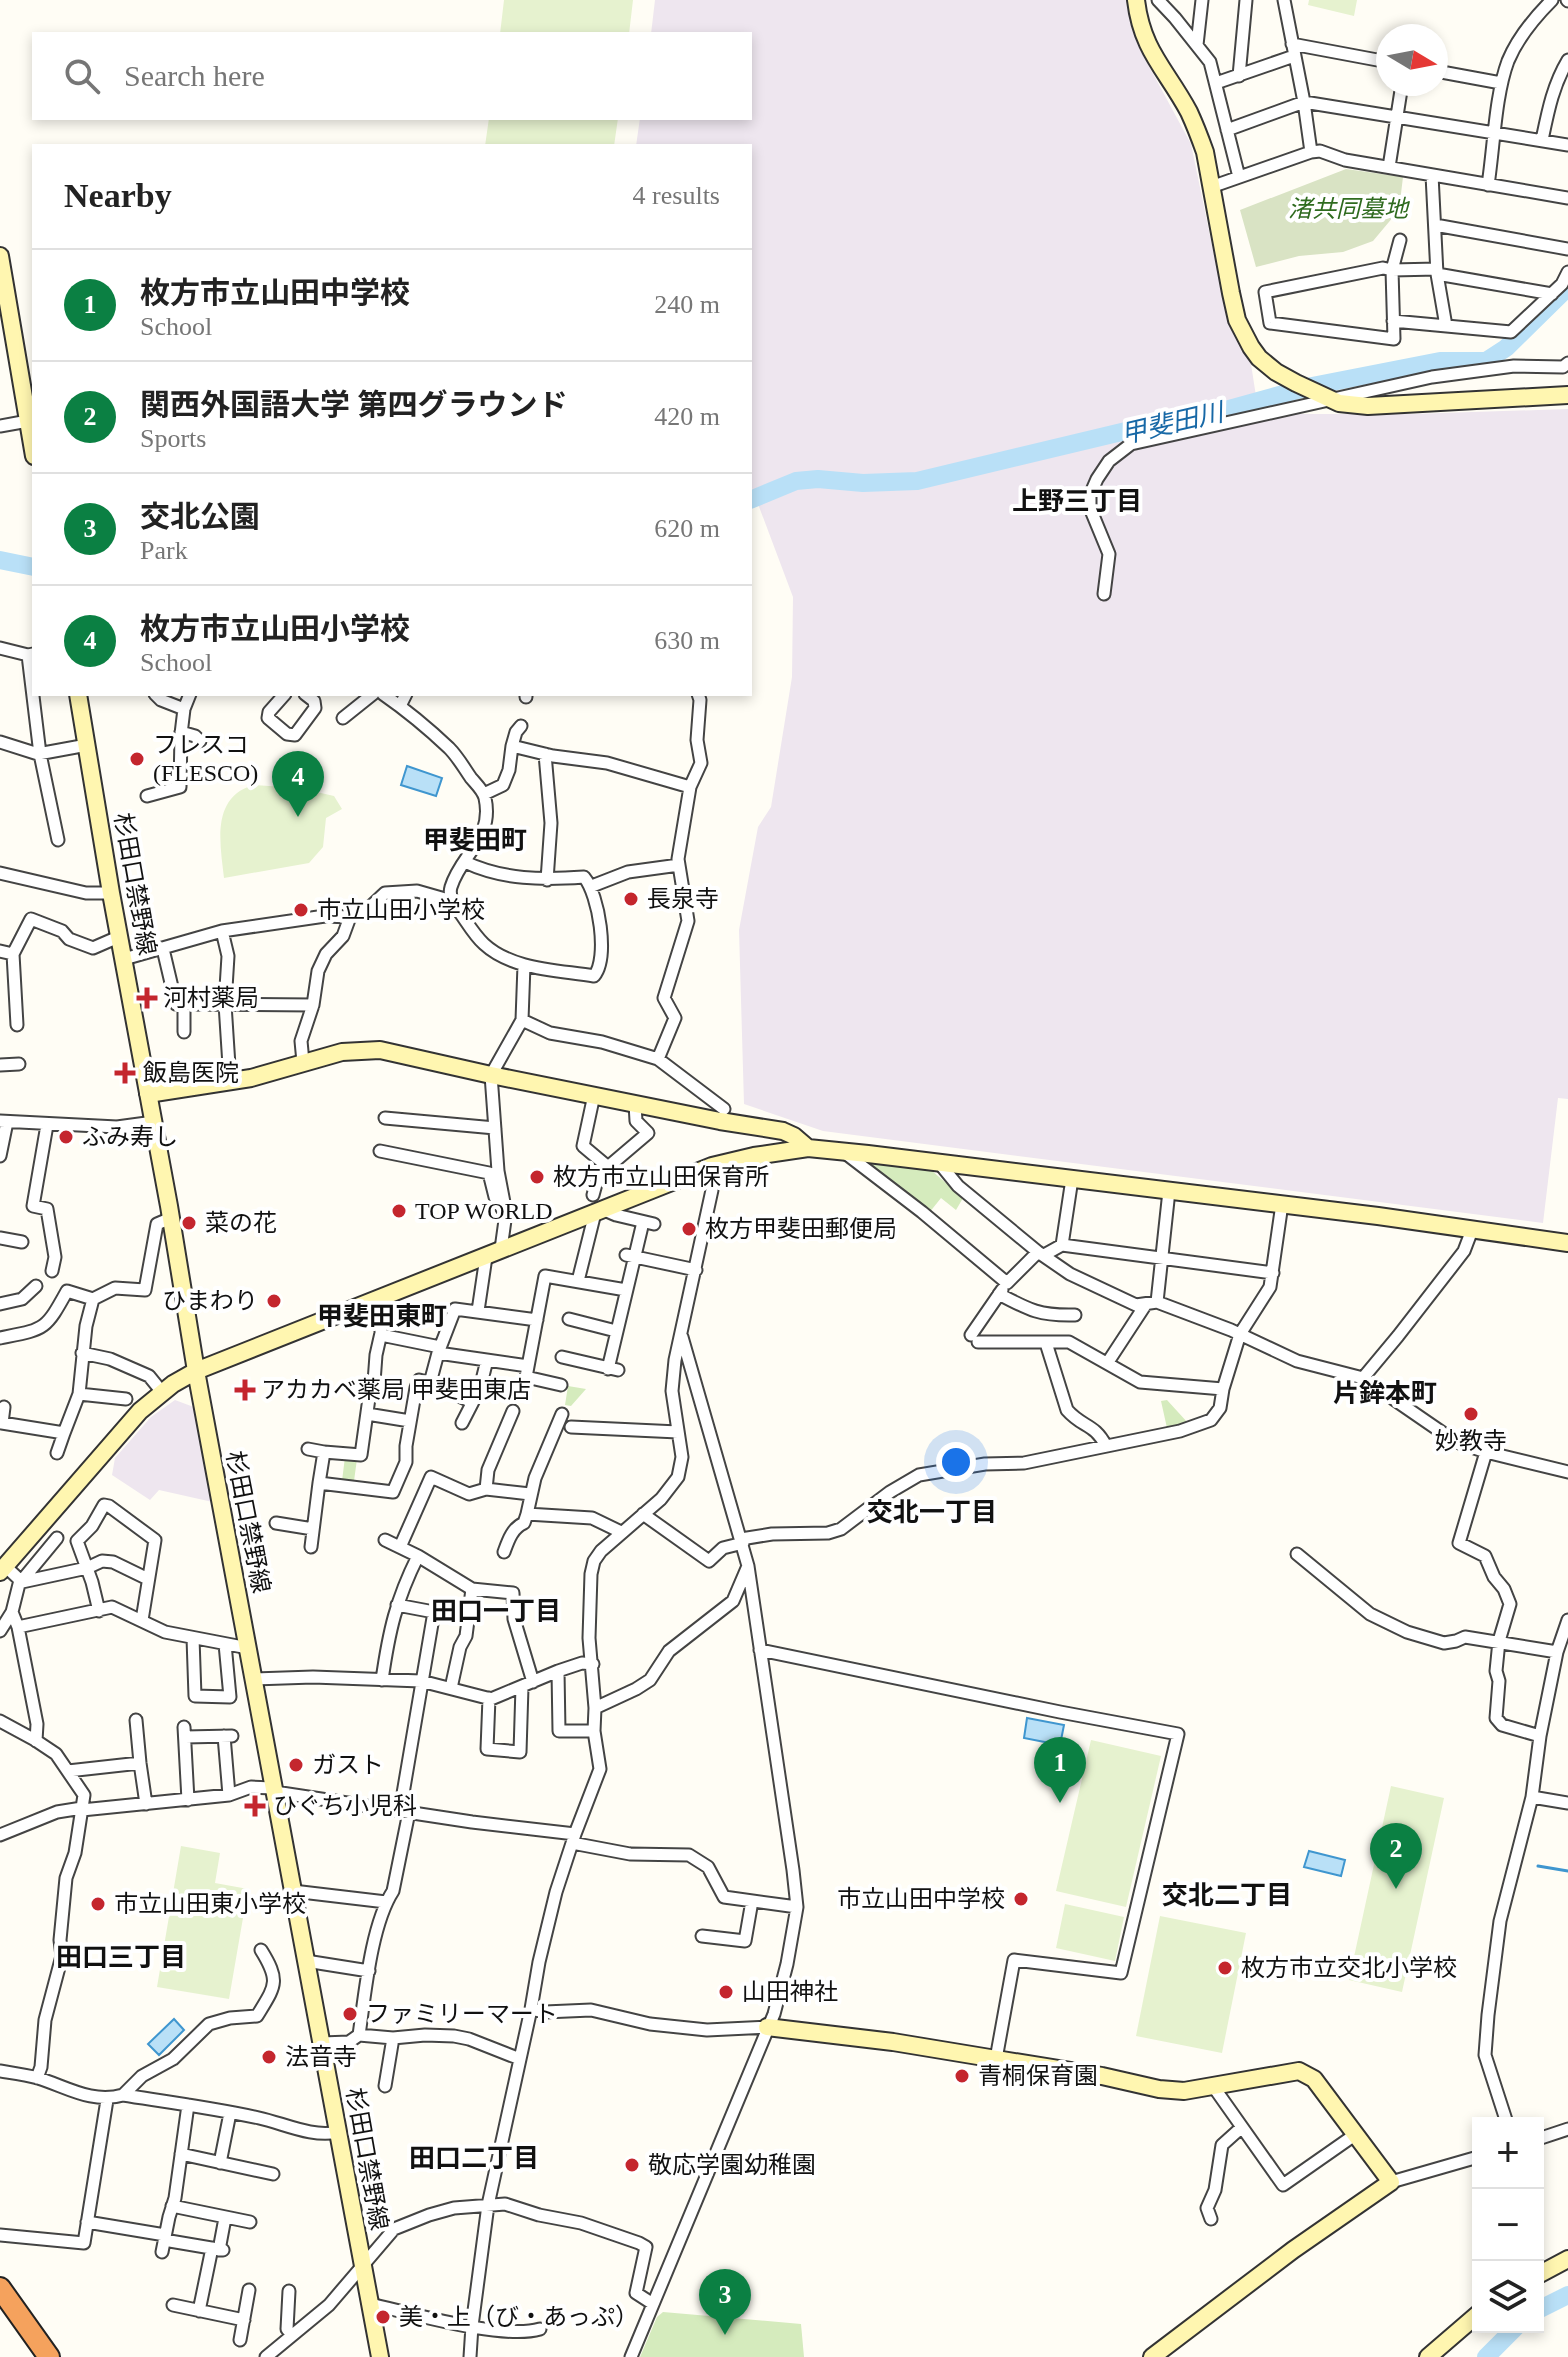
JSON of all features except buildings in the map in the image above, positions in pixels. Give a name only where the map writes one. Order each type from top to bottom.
[{"type":"highway","points":[[0,2288],[49,2357]]},
{"type":"highway","points":[[0,2305],[37,2357]]},
{"type":"street","points":[[1239,177],[1210,62],[1158,0],[1137,1],[1150,52],[1188,111],[1205,152],[1237,320],[1259,358],[1276,372],[1339,403],[1368,406],[1568,395]]},
{"type":"street","points":[[1197,45],[1202,0]]},
{"type":"street","points":[[1239,76],[1246,0]]},
{"type":"street","points":[[1284,0],[1311,152]]},
{"type":"street","points":[[1488,185],[1501,83],[1509,59],[1522,35],[1552,0]]},
{"type":"street","points":[[1216,83],[1239,76],[1293,50],[1376,60]]},
{"type":"street","points":[[1542,140],[1550,100],[1568,60]]},
{"type":"street","points":[[1448,73],[1501,83]]},
{"type":"street","points":[[1389,167],[1400,96]]},
{"type":"street","points":[[1227,130],[1304,102],[1568,145]]},
{"type":"street","points":[[1211,187],[1320,151],[1345,160],[1568,198]]},
{"type":"street","points":[[1432,175],[1437,271],[1446,326]]},
{"type":"street","points":[[1435,225],[1568,249]]},
{"type":"street","points":[[1400,240],[1392,270],[1394,339],[1270,323],[1265,292],[1383,268],[1392,270],[1437,271],[1552,294]]},
{"type":"street","points":[[0,256],[32,444]]},
{"type":"street","points":[[1393,321],[1511,332],[1562,284],[1568,272]]},
{"type":"street","points":[[1104,594],[1109,554],[1090,508],[1090,495],[1109,461],[1131,444],[1468,370],[1514,366],[1563,367],[1568,363]]},
{"type":"street","points":[[0,426],[28,421]]},
{"type":"street","points":[[0,649],[31,654]]},
{"type":"street","points":[[35,696],[40,754],[58,840]]},
{"type":"street","name":"杉田口禁野線","points":[[78,696],[196,1371],[380,2357]]},
{"type":"street","points":[[157,696],[184,709]]},
{"type":"street","points":[[147,796],[186,786],[181,732],[189,696]]},
{"type":"street","points":[[283,696],[269,712],[268,718],[287,734],[295,735],[315,708],[314,701],[308,696]]},
{"type":"street","points":[[343,718],[370,696]]},
{"type":"street","points":[[386,696],[451,750],[484,794],[487,816],[480,840],[465,862],[450,889],[452,901],[484,944],[507,959],[524,965],[594,976],[599,970],[601,935],[592,886],[584,877],[547,880],[487,873],[465,862]]},
{"type":"street","points":[[400,706],[405,696]]},
{"type":"street","points":[[658,1059],[675,1018],[664,998],[688,921],[679,865],[690,787],[701,763],[697,740],[699,696]]},
{"type":"street","points":[[484,794],[503,785],[516,732],[521,726]]},
{"type":"street","points":[[181,732],[200,741]]},
{"type":"street","points":[[0,742],[40,754],[87,745]]},
{"type":"street","points":[[512,746],[607,763],[690,787]]},
{"type":"street","points":[[545,754],[551,823],[547,880]]},
{"type":"street","points":[[592,886],[628,872],[679,865]]},
{"type":"street","points":[[0,873],[86,893],[111,893]]},
{"type":"street","points":[[124,959],[222,931],[325,916],[350,917],[368,909],[385,893],[417,891],[452,901]]},
{"type":"street","points":[[303,1062],[301,1041],[313,1005],[318,971],[326,954],[343,936],[350,917]]},
{"type":"street","points":[[17,1025],[13,954],[31,919],[93,948],[120,938]]},
{"type":"street","points":[[222,931],[228,956],[225,1004],[230,1081]]},
{"type":"street","points":[[163,949],[176,1004],[313,1005]]},
{"type":"street","points":[[0,951],[13,954]]},
{"type":"street","points":[[478,1311],[506,1213],[498,1171],[491,1075],[522,1020],[524,965]]},
{"type":"street","points":[[184,1004],[184,1032]]},
{"type":"street","points":[[522,1020],[550,1033],[602,1042],[658,1059],[722,1115]]},
{"type":"street","points":[[148,1094],[251,1078],[342,1052],[380,1050],[635,1104],[722,1115],[783,1131],[808,1148]]},
{"type":"street","points":[[0,1065],[19,1064]]},
{"type":"street","points":[[594,1095],[583,1146],[608,1167]]},
{"type":"street","points":[[578,1281],[596,1206],[599,1173],[648,1133],[636,1121],[635,1104]]},
{"type":"street","points":[[385,1118],[495,1128]]},
{"type":"street","points":[[0,1156],[4,1121],[117,1127],[154,1122]]},
{"type":"street","points":[[47,1125],[33,1206],[47,1209],[55,1257],[52,1271]]},
{"type":"street","points":[[148,1579],[113,1562],[102,1561],[87,1568],[22,1582],[3,1569],[140,1411],[162,1392],[196,1371],[493,1253],[596,1206],[712,1166],[754,1156],[808,1148],[1282,1204],[1568,1243]]},
{"type":"street","points":[[380,1151],[489,1173],[495,1197],[506,1213]]},
{"type":"street","points":[[845,1152],[1007,1283]]},
{"type":"street","points":[[940,1164],[958,1186],[1070,1274],[1136,1305],[1152,1303],[1240,1334],[1297,1361],[1363,1378],[1456,1442],[1568,1472]]},
{"type":"street","points":[[470,2357],[488,2205],[539,1962],[556,1892],[600,1769],[594,1731],[593,1664],[589,1638],[591,1574],[594,1561],[601,1551],[661,1499],[678,1477],[682,1457],[672,1391],[675,1360],[712,1190],[712,1166]]},
{"type":"street","points":[[1062,1245],[1072,1179]]},
{"type":"street","points":[[1108,1362],[1152,1303],[1164,1258],[1169,1191]]},
{"type":"street","points":[[643,1514],[709,1561],[723,1548],[742,1541],[772,1534],[828,1533],[841,1529],[890,1492],[919,1475],[985,1464],[1024,1463],[1180,1431],[1211,1420],[1220,1408],[1240,1334],[1270,1287],[1282,1204]]},
{"type":"street","points":[[562,1357],[613,1369],[616,1331],[630,1256],[649,1223],[616,1215],[596,1206]]},
{"type":"street","points":[[0,1338],[38,1330],[51,1320],[67,1291],[93,1299],[115,1288],[145,1290],[157,1224],[171,1218]]},
{"type":"street","points":[[1363,1378],[1456,1262],[1472,1230]]},
{"type":"street","points":[[0,1238],[22,1242]]},
{"type":"street","points":[[1223,1389],[1140,1382],[1069,1342],[974,1339],[1007,1283],[1041,1254],[1062,1245],[1273,1273]]},
{"type":"street","points":[[630,1256],[696,1270]]},
{"type":"street","points":[[561,1385],[526,1377],[545,1276],[626,1290]]},
{"type":"street","points":[[0,1304],[22,1299],[36,1286]]},
{"type":"street","points":[[999,1294],[1030,1311],[1075,1315]]},
{"type":"street","points":[[308,1449],[361,1455],[381,1335],[381,1297]]},
{"type":"street","points":[[57,1453],[79,1394],[82,1353],[93,1299]]},
{"type":"street","points":[[430,1383],[455,1309],[537,1320]]},
{"type":"street","points":[[569,1319],[616,1331]]},
{"type":"street","points":[[381,1335],[439,1350],[528,1366]]},
{"type":"street","points":[[631,2357],[774,2014],[797,1907],[748,1566],[681,1336]]},
{"type":"street","points":[[1046,1343],[1067,1410],[1074,1418],[1098,1431],[1106,1446]]},
{"type":"street","points":[[82,1353],[110,1359],[149,1376],[162,1392]]},
{"type":"street","points":[[462,1423],[480,1388],[487,1360]]},
{"type":"street","points":[[319,1483],[393,1492],[406,1462],[406,1446],[419,1380],[472,1402]]},
{"type":"street","points":[[79,1394],[126,1399]]},
{"type":"street","points":[[4,1407],[1,1428],[64,1433]]},
{"type":"street","points":[[486,1489],[488,1470],[502,1448],[513,1411]]},
{"type":"street","points":[[367,1414],[410,1421]]},
{"type":"street","points":[[504,1552],[509,1537],[518,1525],[524,1523],[530,1494],[562,1414]]},
{"type":"street","points":[[571,1427],[678,1432]]},
{"type":"street","points":[[311,1547],[324,1452]]},
{"type":"street","points":[[1486,1452],[1459,1543],[1485,1556],[1510,1604],[1499,1641],[1496,1718],[1502,1725],[1540,1736]]},
{"type":"street","points":[[400,1547],[431,1477],[469,1494],[486,1489],[530,1494]]},
{"type":"street","points":[[99,1611],[77,1541],[92,1526],[104,1505],[155,1540],[142,1620]]},
{"type":"street","points":[[527,1514],[592,1518],[621,1532]]},
{"type":"street","points":[[276,1523],[313,1529]]},
{"type":"street","points":[[0,1631],[12,1612],[19,1584],[57,1538]]},
{"type":"street","points":[[385,1540],[472,1589],[513,1593],[514,1619],[533,1682]]},
{"type":"street","points":[[1297,1554],[1370,1614],[1407,1632],[1444,1643],[1465,1637],[1557,1652]]},
{"type":"street","points":[[382,1680],[397,1605],[418,1556]]},
{"type":"street","points":[[595,1708],[650,1680],[669,1651],[733,1601],[748,1566]]},
{"type":"street","points":[[451,1688],[460,1647],[466,1636],[472,1589]]},
{"type":"street","points":[[359,2035],[369,1971],[386,1902],[393,1891],[421,1681],[434,1612],[397,1605]]},
{"type":"street","points":[[18,1627],[112,1607],[165,1632],[248,1648]]},
{"type":"street","points":[[12,1612],[18,1627],[37,1724],[36,1741]]},
{"type":"street","points":[[1505,2117],[1485,2055],[1488,2015],[1500,1921],[1532,1797],[1540,1736],[1557,1652],[1568,1620]]},
{"type":"street","points":[[193,1638],[195,1696],[230,1697],[225,1644]]},
{"type":"street","points":[[760,1650],[1178,1734],[1121,1973],[1014,1960],[996,2059]]},
{"type":"street","points":[[253,1679],[313,1677],[421,1681],[489,1698],[582,1663],[593,1664]]},
{"type":"street","points":[[558,1671],[559,1731],[594,1731]]},
{"type":"street","points":[[489,1698],[487,1749],[520,1752],[522,1687]]},
{"type":"street","points":[[136,1720],[146,1804]]},
{"type":"street","points":[[0,1721],[56,1754],[84,1795],[75,1853],[66,1878],[60,1940],[62,1956],[45,2020],[41,2067],[37,2078]]},
{"type":"street","points":[[188,1800],[185,1732],[228,1736],[229,1795]]},
{"type":"street","points":[[68,1771],[140,1763]]},
{"type":"street","points":[[0,1835],[57,1812],[229,1795],[251,1787],[573,1839],[630,1854],[689,1855],[708,1867],[724,1897],[797,1907]]},
{"type":"street","points":[[1532,1797],[1568,1803]]},
{"type":"street","points":[[293,1891],[386,1902]]},
{"type":"street","points":[[702,1936],[745,1941],[752,1901]]},
{"type":"street","points":[[123,2095],[142,2076],[173,2059],[209,2024],[230,2018],[257,2016],[275,1979],[272,1967],[261,1950]]},
{"type":"street","points":[[306,1961],[369,1971]]},
{"type":"street","points":[[531,2009],[545,2012],[591,2010],[650,2024],[707,2030],[767,2027],[893,2042],[1102,2076],[1159,2089],[1184,2091],[1299,2071],[1314,2079],[1391,2182]]},
{"type":"street","points":[[322,2043],[349,2042],[359,2035],[393,2038],[454,2036],[520,2059]]},
{"type":"street","points":[[385,2086],[393,2038]]},
{"type":"street","points":[[0,2071],[37,2078],[107,2100],[123,2095],[230,2113],[309,2131],[338,2132]]},
{"type":"street","points":[[1213,2086],[1283,2185],[1356,2134]]},
{"type":"street","points":[[0,2235],[84,2243],[107,2100]]},
{"type":"street","points":[[164,2242],[188,2105]]},
{"type":"street","points":[[220,2163],[230,2113]]},
{"type":"street","points":[[1211,2219],[1207,2208],[1215,2190],[1222,2145],[1242,2127]]},
{"type":"street","points":[[1544,2137],[1568,2129]]},
{"type":"street","points":[[181,2154],[273,2174]]},
{"type":"street","points":[[1152,2357],[1293,2250],[1391,2182],[1472,2159]]},
{"type":"street","points":[[266,2357],[329,2305],[394,2229],[454,2208],[505,2204],[539,2215],[581,2223],[646,2247],[636,2293],[653,2304]]},
{"type":"street","points":[[172,2206],[250,2222]]},
{"type":"street","points":[[199,2311],[225,2218]]},
{"type":"street","points":[[87,2222],[164,2242],[218,2249]]},
{"type":"street","points":[[1544,2272],[1568,2259]]},
{"type":"street","points":[[240,2340],[249,2290]]},
{"type":"street","points":[[289,2291],[287,2329],[292,2335]]},
{"type":"street","points":[[370,2304],[472,2326],[525,2333],[540,2329]]},
{"type":"street","points":[[173,2305],[244,2320]]},
{"type":"street","points":[[1428,2357],[1472,2319]]},
{"type":"shaded area","points":[[655,0],[1129,0],[1138,46],[1191,144],[1224,303],[1231,329],[1251,364],[1258,409],[1139,441],[1287,414],[1568,409],[1568,1099],[1558,1098],[1543,1223],[823,1131],[744,1104],[739,930],[758,827],[771,807],[792,677],[793,597],[752,488],[752,144],[636,144],[640,120],[752,120],[752,32],[651,32]]},
{"type":"shaded area","points":[[175,1400],[199,1409],[217,1503],[159,1490],[150,1500],[112,1475],[115,1458],[151,1417]]},
{"type":"green space","points":[[504,0],[633,0],[629,32],[500,32]]},
{"type":"green space","points":[[1309,0],[1357,0],[1354,16],[1308,5]]},
{"type":"green space","points":[[489,120],[618,120],[614,144],[485,144]]},
{"type":"green space","name":"渚共同墓地","points":[[1346,169],[1403,177],[1399,210],[1373,241],[1343,252],[1299,256],[1256,267],[1240,210]]},
{"type":"green space","points":[[253,785],[299,788],[334,796],[342,809],[326,818],[323,847],[309,863],[224,878],[220,837],[224,811],[240,791]]},
{"type":"green space","points":[[864,1160],[930,1169],[963,1198],[956,1210],[941,1198],[929,1213]]},
{"type":"green space","points":[[568,1386],[586,1389],[571,1406],[565,1405]]},
{"type":"green space","points":[[1167,1400],[1188,1423],[1167,1428],[1161,1401]]},
{"type":"green space","points":[[345,1457],[357,1459],[354,1481],[342,1481]]},
{"type":"green space","points":[[1091,1740],[1161,1756],[1126,1907],[1056,1891]]},
{"type":"green space","points":[[1391,1786],[1444,1798],[1402,1992],[1349,1980]]},
{"type":"green space","points":[[181,1846],[220,1853],[215,1883],[248,1889],[229,1999],[157,1987]]},
{"type":"green space","points":[[1065,1904],[1124,1917],[1115,1961],[1056,1948]]},
{"type":"green space","points":[[1160,1916],[1246,1933],[1222,2053],[1136,2036]]},
{"type":"green space","points":[[663,2312],[801,2324],[804,2357],[640,2357],[657,2317]]},
{"type":"water","points":[[407,766],[442,778],[436,796],[401,785]]},
{"type":"water","points":[[1027,1718],[1064,1725],[1060,1745],[1024,1738]]},
{"type":"water","points":[[1309,1851],[1345,1860],[1341,1876],[1304,1867]]},
{"type":"water","points":[[174,2019],[184,2030],[159,2055],[148,2044]]},
{"type":"waterway","name":"甲斐田川","points":[[752,499],[796,481],[917,481],[1151,425],[1204,416],[1312,386],[1440,361],[1486,361],[1506,348],[1568,287]]},
{"type":"waterway","name":"甲斐田川","points":[[0,560],[32,567]]},
{"type":"waterway","points":[[1538,1866],[1568,1871]]},
{"type":"waterway","points":[[1544,2307],[1568,2295]]},
{"type":"waterway","points":[[1486,2357],[1510,2333]]},
{"type":"place","name":"フレスコ (FLESCO)","points":[[137,759]]},
{"type":"place","name":"枚方市立山田小学校","points":[[298,817]]},
{"type":"place","name":"長泉寺","points":[[631,899]]},
{"type":"place","name":"市立山田小学校","points":[[301,910]]},
{"type":"place","name":"河村薬局","points":[[147,998]]},
{"type":"place","name":"飯島医院","points":[[125,1073]]},
{"type":"place","name":"ふみ寿し","points":[[66,1137]]},
{"type":"place","name":"枚方市立山田保育所","points":[[537,1177]]},
{"type":"place","name":"TOP WORLD","points":[[399,1211]]},
{"type":"place","name":"菜の花","points":[[189,1223]]},
{"type":"place","name":"枚方甲斐田郵便局","points":[[689,1229]]},
{"type":"place","name":"ひまわり","points":[[274,1301]]},
{"type":"place","name":"アカカベ薬局 甲斐田東店","points":[[245,1390]]},
{"type":"place","name":"妙教寺","points":[[1471,1414]]},
{"type":"place","name":"ガスト","points":[[296,1765]]},
{"type":"place","name":"枚方市立山田中学校","points":[[1060,1803]]},
{"type":"place","name":"ひぐち小児科","points":[[255,1806]]},
{"type":"place","name":"関西外国語大学 第四グラウンド","points":[[1396,1889]]},
{"type":"place","name":"市立山田中学校","points":[[1021,1899]]},
{"type":"place","name":"市立山田東小学校","points":[[98,1904]]},
{"type":"place","name":"枚方市立交北小学校","points":[[1225,1968]]},
{"type":"place","name":"山田神社","points":[[726,1992]]},
{"type":"place","name":"ファミリーマート","points":[[350,2014]]},
{"type":"place","name":"法音寺","points":[[269,2057]]},
{"type":"place","name":"青桐保育園","points":[[962,2076]]},
{"type":"place","name":"敬応学園幼稚園","points":[[632,2165]]},
{"type":"place","name":"美・上（び・あっぷ）","points":[[383,2317]]},
{"type":"place","name":"交北公園","points":[[725,2335]]},
{"type":"district","name":"上野三丁目","points":[[1077,501]]},
{"type":"district","name":"甲斐田町","points":[[475,840]]},
{"type":"district","name":"甲斐田東町","points":[[382,1316]]},
{"type":"district","name":"片鉾本町","points":[[1385,1393]]},
{"type":"district","name":"交北一丁目","points":[[932,1512]]},
{"type":"district","name":"田口一丁目","points":[[496,1611]]},
{"type":"district","name":"交北二丁目","points":[[1227,1895]]},
{"type":"district","name":"田口三丁目","points":[[121,1957]]},
{"type":"district","name":"田口二丁目","points":[[474,2158]]}]
